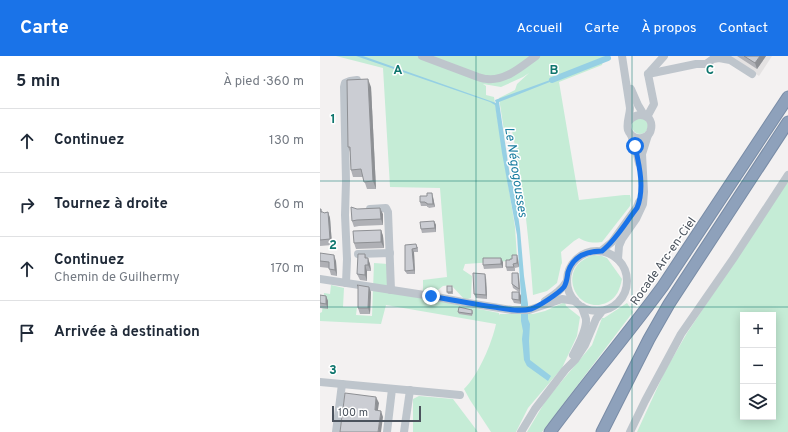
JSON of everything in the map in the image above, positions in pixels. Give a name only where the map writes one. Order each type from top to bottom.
[{"type":"highway","name":"Rocade Arc-en-Ciel","points":[[550,432],[663,286],[788,97]]},
{"type":"highway","points":[[602,432],[669,304],[788,122]]},
{"type":"street","points":[[422,56],[478,77],[495,79],[514,72],[536,56]]},
{"type":"street","points":[[602,251],[612,242],[637,208],[641,188],[639,164],[635,146],[628,128],[630,108],[622,56]]},
{"type":"street","points":[[618,259],[619,246],[622,239],[636,219],[643,204],[644,192],[642,154],[648,135],[652,128],[650,120],[638,105],[631,90],[625,56]]},
{"type":"street","points":[[648,74],[664,56]]},
{"type":"street","points":[[648,74],[696,64],[706,64],[713,59],[720,58],[730,60],[752,74]]},
{"type":"street","points":[[646,116],[654,104],[648,74]]},
{"type":"street","points":[[346,283],[347,259],[345,215],[346,181],[344,87],[345,83],[359,80]]},
{"type":"street","points":[[629,121],[635,115],[640,114],[646,116]]},
{"type":"street","points":[[631,135],[635,138],[644,138],[648,135]]},
{"type":"street","points":[[630,432],[681,334],[733,259],[788,175]]},
{"type":"street","points":[[359,210],[386,208],[388,212],[385,231],[390,253],[392,290]]},
{"type":"street","points":[[594,251],[602,251],[618,259],[627,275],[627,283],[626,291],[616,304],[609,309],[595,311],[582,307],[575,301],[570,295],[567,281],[571,267],[580,256],[594,251]]},
{"type":"street","points":[[358,254],[390,253]]},
{"type":"street","points":[[320,279],[512,310],[532,308],[562,299],[575,301]]},
{"type":"street","points":[[532,308],[564,287],[567,281]]},
{"type":"street","points":[[565,370],[581,339],[586,319],[582,307]]},
{"type":"street","points":[[521,432],[535,408],[565,370],[575,360],[584,346],[596,319],[602,311]]},
{"type":"street","points":[[320,382],[460,394]]},
{"type":"street","points":[[336,432],[342,384]]},
{"type":"street","points":[[387,432],[392,389]]},
{"type":"street","points":[[404,432],[410,390]]},
{"type":"shaded area","points":[[729,56],[772,56],[759,76]]},
{"type":"green space","points":[[336,56],[604,56],[602,65],[559,82],[579,200],[630,195],[630,206],[602,242],[590,242],[579,238],[561,252],[562,263],[557,283],[547,291],[533,295],[519,168],[511,126],[509,137],[505,137],[499,98],[515,90],[517,84],[529,73],[501,87],[483,84],[486,86],[486,95],[494,97],[515,227],[517,257],[509,261],[465,264],[463,270],[472,276],[471,298],[465,300],[451,285],[443,286],[434,293],[423,291],[423,280],[447,277],[440,188],[390,187],[383,68]]},
{"type":"green space","points":[[640,118],[646,120],[648,126],[646,132],[640,134],[634,132],[632,126],[634,120]]},
{"type":"green space","points":[[788,181],[788,432],[637,432],[665,371],[687,333]]},
{"type":"green space","points":[[594,255],[607,258],[622,279],[614,298],[608,302],[597,305],[587,303],[579,297],[574,289],[572,279],[575,270],[582,261]]},
{"type":"green space","points":[[374,263],[388,264],[390,292],[499,313],[499,315],[533,314],[545,311],[565,302],[566,306],[580,317],[577,336],[562,368],[528,408],[516,432],[491,432],[464,389],[484,359],[496,324],[386,305],[381,324],[320,321],[324,293],[330,294],[331,285],[344,288],[343,307],[357,307],[356,315],[372,316]]},
{"type":"green space","points":[[627,303],[633,312],[542,432],[527,432],[546,400],[592,345],[602,318]]},
{"type":"green space","points":[[419,396],[453,399],[478,432],[413,432],[413,399]]},
{"type":"water","points":[[356,56],[363,56],[496,103],[495,100],[597,63],[608,57],[608,59],[499,102],[510,176],[515,193],[520,229],[528,304],[528,319],[530,324],[530,360],[551,376],[548,381],[527,366],[524,360],[517,235],[495,105]]},
{"type":"building","points":[[744,56],[760,56],[755,63]]},
{"type":"building","points":[[368,79],[373,181],[364,182],[361,169],[351,170],[350,147],[348,147],[347,80]]},
{"type":"building","points":[[427,193],[432,193],[433,204],[420,202],[420,196],[427,196]]},
{"type":"building","points":[[351,207],[357,209],[380,208],[381,219],[352,221]]},
{"type":"building","points":[[320,209],[321,212],[328,212],[330,239],[320,240]]},
{"type":"building","points":[[434,221],[435,228],[421,229],[420,222]]},
{"type":"building","points":[[381,230],[381,242],[354,243],[353,231]]},
{"type":"building","points":[[416,244],[417,248],[412,249],[414,270],[405,271],[405,245]]},
{"type":"building","points":[[320,253],[334,255],[335,270],[329,269],[329,262],[320,261]]},
{"type":"building","points":[[358,254],[365,254],[365,258],[368,258],[368,265],[365,265],[365,275],[357,274]]},
{"type":"building","points":[[512,255],[517,255],[517,263],[513,264],[514,267],[506,267],[506,260],[512,259]]},
{"type":"building","points":[[483,258],[501,258],[501,264],[483,265]]},
{"type":"building","points":[[473,273],[485,274],[486,295],[474,294]]},
{"type":"building","points":[[512,273],[518,273],[519,289],[512,284]]},
{"type":"building","points":[[357,285],[369,287],[368,308],[358,308]]},
{"type":"building","points":[[447,286],[452,286],[452,292],[447,292]]},
{"type":"building","points":[[512,292],[519,292],[519,300],[512,299]]},
{"type":"building","points":[[320,295],[326,296],[326,304],[320,303]]},
{"type":"building","points":[[459,307],[472,310],[472,314],[458,312]]},
{"type":"building","points":[[345,393],[376,397],[375,410],[381,411],[378,432],[340,432]]},
{"type":"waterway","points":[[552,80],[608,58]]},
{"type":"route","points":[[431,296],[468,304],[512,310],[529,310],[554,295],[564,287],[568,274],[575,261],[580,256],[587,253],[602,251],[606,248],[637,208],[641,195],[641,188],[639,164],[635,146]]},
{"type":"water label","name":"Le Négogousses","points":[[517,172]]}]
